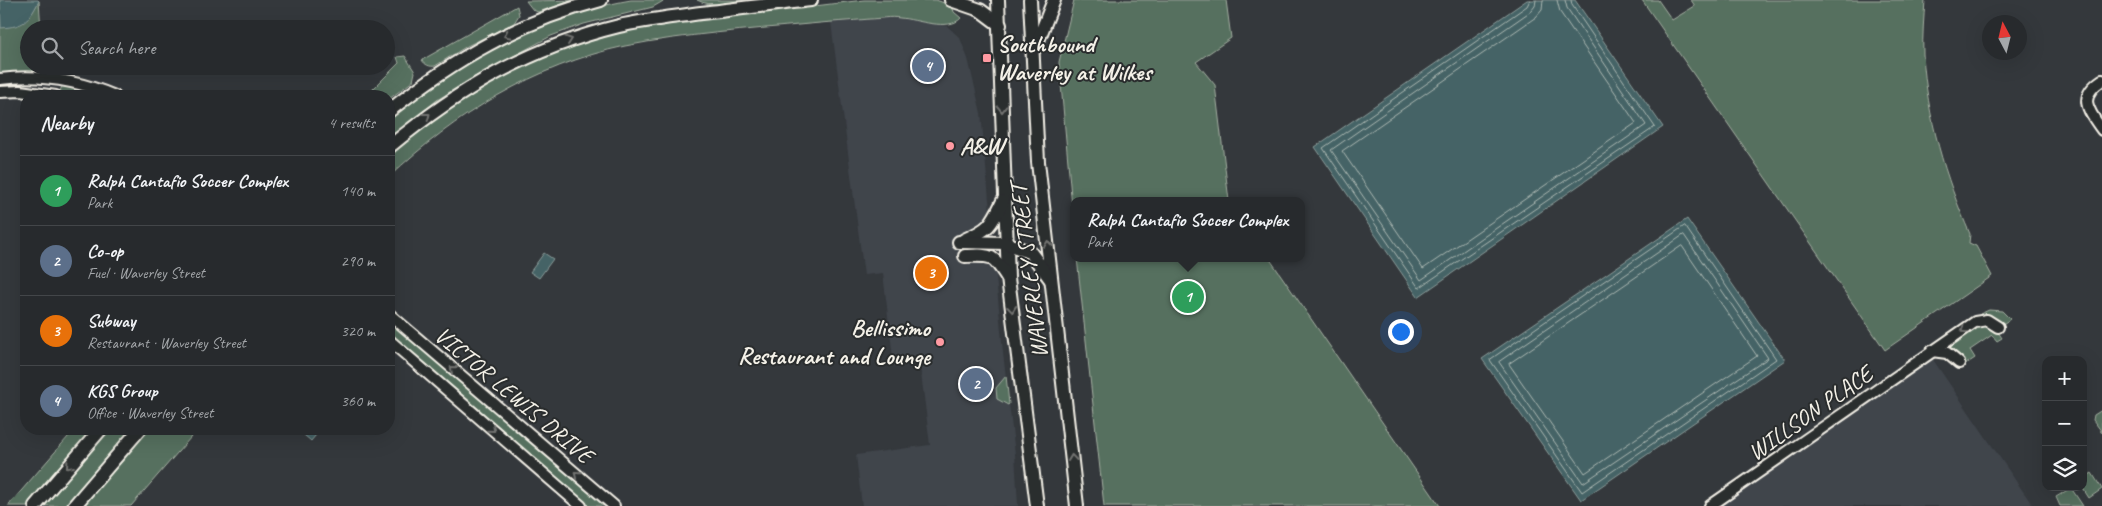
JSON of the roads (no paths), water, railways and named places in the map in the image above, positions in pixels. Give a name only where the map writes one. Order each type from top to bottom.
[{"type":"main road","points":[[395,106],[428,80],[476,50],[532,23],[601,0]]},
{"type":"main road","points":[[395,142],[425,117],[462,92],[540,51],[573,39],[620,26],[682,16],[811,0]]},
{"type":"main road","points":[[951,0],[980,10],[1000,25]]},
{"type":"main road","name":"WAVERLEY STREET","points":[[998,0],[1008,278],[1037,506]]},
{"type":"main road","name":"WAVERLEY STREET","points":[[1030,0],[1038,162],[1077,506]]},
{"type":"main road","points":[[1033,53],[1054,0]]},
{"type":"main road","points":[[1004,199],[994,219],[985,231],[959,242],[1006,244],[1031,253],[1052,282]]},
{"type":"main road","points":[[965,256],[988,255],[997,261],[1008,278]]},
{"type":"main road","points":[[35,506],[96,435]]},
{"type":"main road","points":[[74,506],[135,435]]},
{"type":"street","points":[[0,79],[25,77],[64,81],[97,90]]},
{"type":"street","points":[[2102,80],[2094,85],[2087,98],[2090,112],[2102,130]]},
{"type":"street","points":[[0,92],[20,91]]},
{"type":"street","name":"VICTOR LEWIS DRIVE","points":[[395,319],[614,506]]},
{"type":"street","name":"WILLSON PLACE","points":[[1710,506],[1979,320],[1991,322],[1998,327]]},
{"type":"street","name":"VICTOR LEWIS DRIVE","points":[[395,345],[581,506]]},
{"type":"street","points":[[1932,351],[1947,353],[1959,363]]},
{"type":"water","points":[[0,0],[39,1],[26,20],[20,20],[20,24],[16,26],[1,28]]},
{"type":"water","points":[[1527,0],[1575,0],[1663,127],[1418,297],[1315,147]]},
{"type":"water","points":[[1687,219],[1785,360],[1581,500],[1482,359]]},
{"type":"water","points":[[544,253],[553,259],[539,278],[530,272]]},
{"type":"water","points":[[304,435],[316,435],[311,441]]},
{"type":"place","name":"Southbound Waverley at Wilkes","points":[[987,58]]},
{"type":"place","name":"KGS Group","points":[[928,66]]},
{"type":"place","name":"A&W","points":[[950,146]]},
{"type":"place","name":"Subway","points":[[931,273]]},
{"type":"place","name":"Ralph Cantafio Soccer Complex","points":[[1188,297]]},
{"type":"place","name":"Bellissimo Restaurant and Lounge","points":[[940,342]]},
{"type":"place","name":"Co-op","points":[[976,384]]}]
